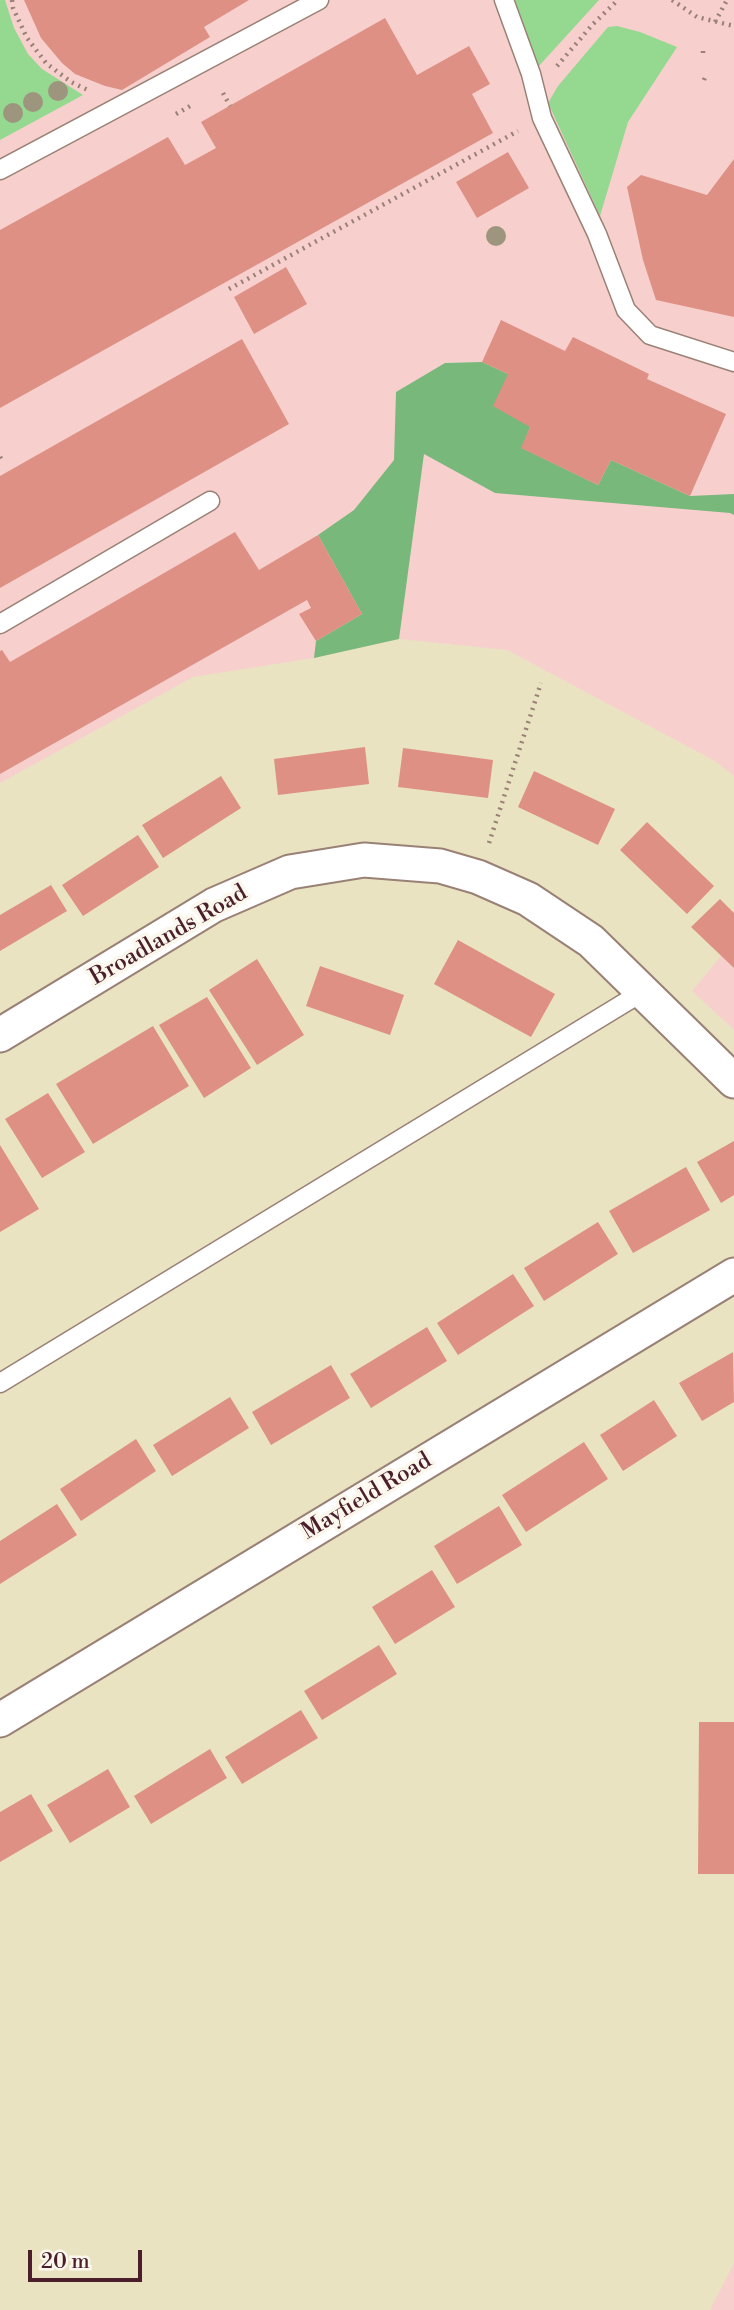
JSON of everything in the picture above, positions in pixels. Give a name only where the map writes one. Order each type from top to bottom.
[{"type":"street","name":"Broadlands Road","points":[[0,1035],[215,905],[290,872],[364,860],[440,866],[478,877],[528,899],[591,941],[730,1068]]},
{"type":"street","name":"Mayfield Road","points":[[0,1720],[734,1275]]},
{"type":"lane","points":[[504,0],[531,74],[542,118],[597,234],[626,310],[650,335],[734,362]]},
{"type":"lane","points":[[0,170],[311,2]]},
{"type":"lane","points":[[0,624],[210,501]]},
{"type":"lane","points":[[0,1383],[644,991]]},
{"type":"path","points":[[12,0],[13,9],[27,38],[46,63],[71,82],[92,91]]},
{"type":"path","points":[[569,52],[618,0]]},
{"type":"path","points":[[672,0],[697,18],[734,26]]},
{"type":"path","points":[[715,22],[727,0]]},
{"type":"path","points":[[223,93],[230,106]]},
{"type":"path","points":[[176,114],[191,105]]},
{"type":"path","points":[[229,289],[517,132],[539,107]]},
{"type":"path","points":[[478,877],[541,683]]},
{"type":"shaded area","points":[[0,0],[734,0],[734,776],[715,761],[507,650],[399,639],[314,658],[193,677],[0,783]]},
{"type":"shaded area","points":[[734,940],[734,1030],[692,991]]},
{"type":"shaded area","points":[[734,2263],[734,2310],[710,2310]]},
{"type":"green space","points":[[0,0],[5,0],[14,28],[28,54],[42,69],[83,95],[0,140]]},
{"type":"green space","points":[[515,0],[599,0],[538,67]]},
{"type":"green space","points":[[617,26],[677,47],[628,122],[600,216],[548,103],[558,86],[608,27]]},
{"type":"green space","points":[[482,362],[508,374],[530,427],[522,448],[598,485],[611,460],[690,496],[734,494],[734,515],[495,493],[424,454],[399,639],[314,658],[316,641],[362,614],[318,535],[354,510],[394,460],[396,392],[445,363]]},
{"type":"building","points":[[24,0],[249,0],[204,27],[210,37],[122,90],[75,74],[62,63],[41,38]]},
{"type":"building","points":[[385,18],[417,75],[469,46],[490,84],[472,94],[493,133],[0,408],[0,230],[168,137],[185,165],[216,148],[201,122]]},
{"type":"building","points":[[508,152],[529,188],[477,218],[456,182]]},
{"type":"building","points":[[734,159],[734,317],[656,300],[643,260],[627,187],[641,175],[707,195]]},
{"type":"building","points":[[286,267],[307,304],[254,334],[234,297]]},
{"type":"building","points":[[501,320],[565,351],[573,337],[649,374],[647,379],[726,414],[690,496],[611,460],[598,485],[521,448],[530,427],[493,406],[508,374],[482,362]]},
{"type":"building","points":[[242,339],[289,424],[0,588],[0,476]]},
{"type":"building","points":[[235,532],[259,570],[318,535],[362,614],[316,641],[299,614],[311,608],[307,600],[0,774],[0,651],[2,650],[10,662]]},
{"type":"building","points":[[365,747],[369,784],[278,795],[274,759]]},
{"type":"building","points":[[403,748],[493,760],[488,798],[398,787]]},
{"type":"building","points":[[534,771],[615,809],[598,845],[518,807]]},
{"type":"building","points":[[221,776],[241,808],[163,858],[142,825]]},
{"type":"building","points":[[647,822],[714,886],[687,914],[620,850]]},
{"type":"building","points":[[138,835],[159,867],[83,916],[62,885]]},
{"type":"building","points":[[51,885],[67,911],[0,951],[0,915]]},
{"type":"building","points":[[720,899],[734,913],[734,968],[691,927]]},
{"type":"building","points":[[458,940],[555,994],[531,1037],[434,984]]},
{"type":"building","points":[[257,959],[304,1035],[257,1065],[209,990]]},
{"type":"building","points":[[320,966],[404,995],[390,1035],[306,1006]]},
{"type":"building","points":[[207,997],[251,1068],[204,1098],[159,1025]]},
{"type":"building","points":[[153,1026],[189,1086],[93,1144],[56,1084]]},
{"type":"building","points":[[48,1093],[85,1152],[42,1178],[5,1119]]},
{"type":"building","points":[[734,1141],[734,1195],[721,1203],[697,1162]]},
{"type":"building","points":[[0,1145],[39,1209],[0,1232]]},
{"type":"building","points":[[686,1167],[710,1210],[633,1253],[609,1211]]},
{"type":"building","points":[[598,1222],[618,1254],[544,1301],[524,1268]]},
{"type":"building","points":[[513,1274],[534,1306],[458,1355],[437,1323]]},
{"type":"building","points":[[427,1327],[447,1361],[371,1408],[350,1374]]},
{"type":"building","points":[[733,1352],[734,1402],[702,1421],[679,1383]]},
{"type":"building","points":[[331,1365],[350,1398],[271,1445],[252,1412]]},
{"type":"building","points":[[230,1397],[249,1428],[172,1476],[153,1445]]},
{"type":"building","points":[[654,1400],[677,1436],[623,1471],[600,1435]]},
{"type":"building","points":[[136,1439],[156,1471],[81,1521],[60,1489]]},
{"type":"building","points":[[584,1442],[608,1479],[526,1532],[502,1495]]},
{"type":"building","points":[[57,1504],[77,1535],[0,1584],[0,1541]]},
{"type":"building","points":[[499,1506],[522,1545],[457,1584],[434,1546]]},
{"type":"building","points":[[432,1570],[455,1607],[395,1644],[372,1607]]},
{"type":"building","points":[[379,1645],[397,1674],[322,1720],[304,1691]]},
{"type":"building","points":[[301,1710],[318,1738],[242,1784],[225,1757]]},
{"type":"building","points":[[699,1722],[734,1722],[734,1874],[698,1874]]},
{"type":"building","points":[[210,1749],[227,1778],[151,1824],[134,1796]]},
{"type":"building","points":[[108,1769],[130,1807],[70,1843],[47,1805]]},
{"type":"building","points":[[31,1794],[53,1831],[0,1862],[0,1812]]}]
